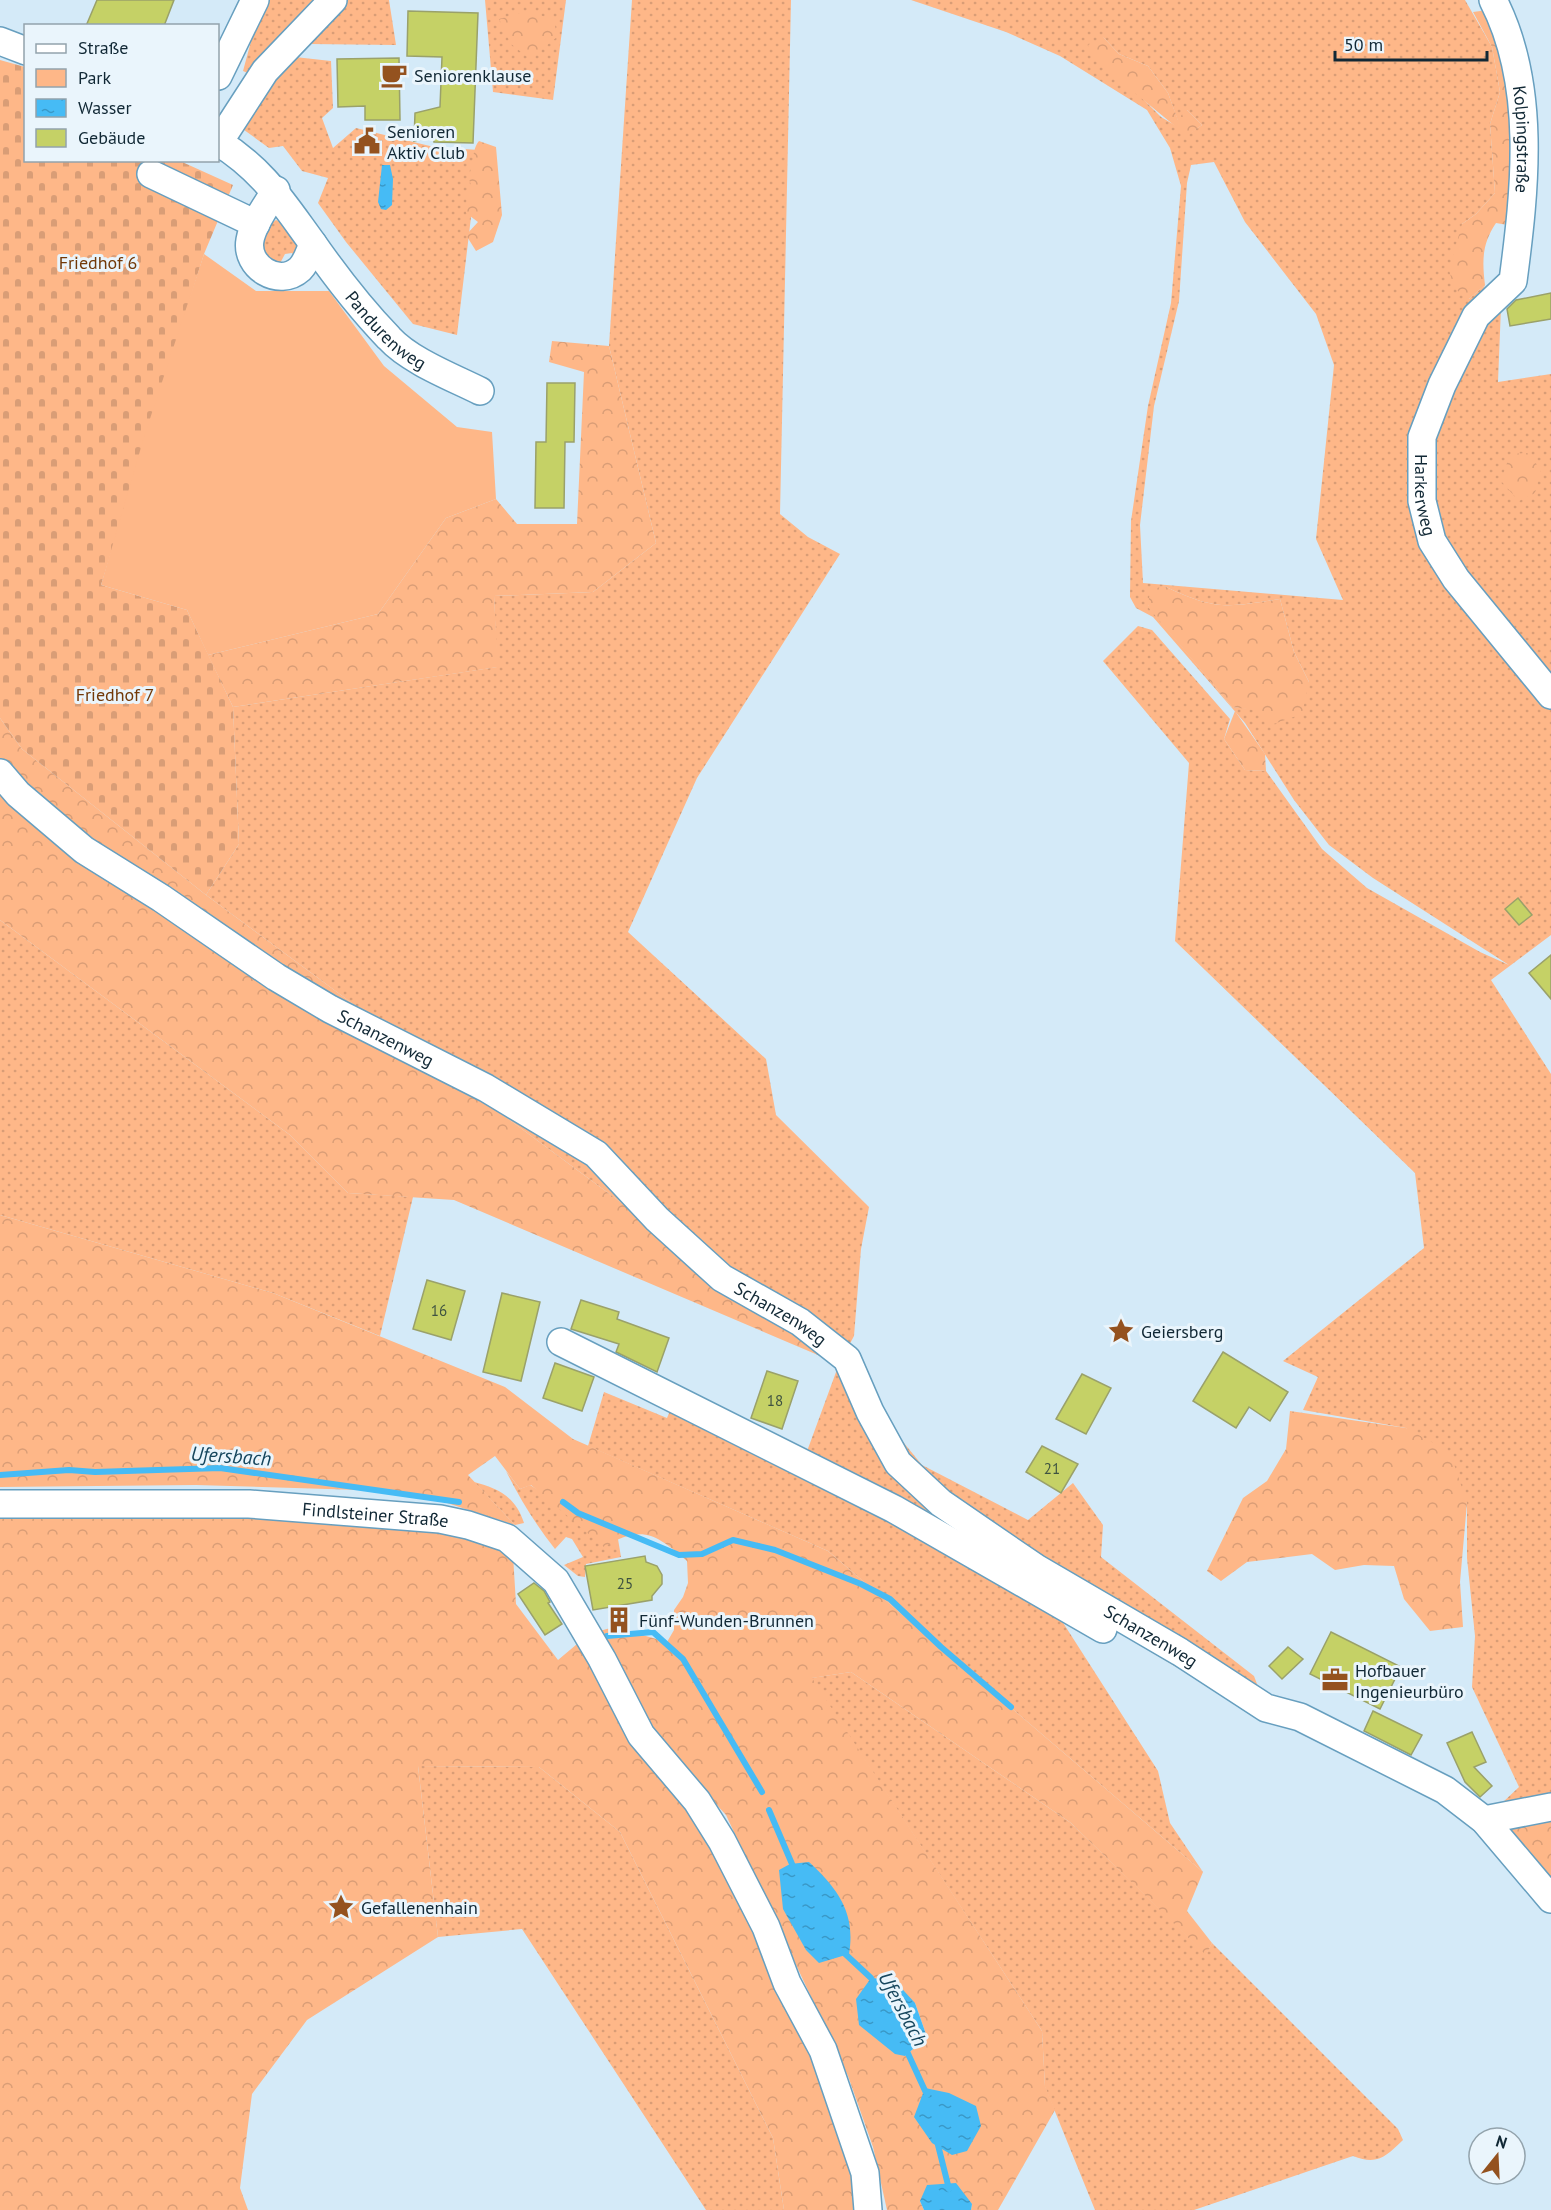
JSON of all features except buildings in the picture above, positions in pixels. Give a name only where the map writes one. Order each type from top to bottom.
[{"type":"street","points":[[219,74],[255,0]]},
{"type":"street","points":[[219,140],[265,71],[333,0]]},
{"type":"street","name":"Kolpingstraße","points":[[1493,0],[1503,18],[1519,81],[1526,166],[1514,281]]},
{"type":"street","points":[[0,41],[24,50]]},
{"type":"street","name":"Pandurenweg","points":[[219,143],[246,160],[276,190],[313,244],[390,340],[433,368],[480,391]]},
{"type":"street","points":[[151,174],[256,224]]},
{"type":"street","points":[[276,190],[256,224],[250,241],[251,256],[257,266],[266,273],[278,276],[289,275],[307,260],[313,244]]},
{"type":"street","name":"Harkerweg","points":[[1514,281],[1476,316],[1442,385],[1422,437],[1422,501],[1432,541],[1456,579],[1551,695]]},
{"type":"street","name":"Schanzenweg","points":[[0,773],[18,794],[84,850],[161,898],[276,977],[330,1009],[486,1088],[596,1154],[657,1220],[722,1278],[800,1322],[848,1359],[870,1412],[898,1463],[941,1503],[1036,1568],[1180,1652],[1266,1708],[1300,1717],[1445,1790],[1484,1820],[1551,1899]]},
{"type":"street","points":[[561,1342],[894,1509],[1248,1710],[1266,1708]]},
{"type":"street","name":"Findlsteiner Straße","points":[[0,1504],[249,1504],[440,1519],[468,1525],[507,1538],[556,1581],[602,1659],[641,1735],[697,1801],[728,1850],[766,1928],[787,1983],[822,2050],[865,2173],[868,2210]]},
{"type":"street","points":[[1484,1820],[1551,1807]]},
{"type":"green space","points":[[269,0],[315,0],[250,74],[243,71],[253,34]]},
{"type":"green space","points":[[346,0],[389,0],[396,45],[310,44]]},
{"type":"green space","points":[[485,0],[566,0],[553,100],[493,92]]},
{"type":"green space","points":[[632,0],[791,0],[780,514],[808,537],[840,554],[697,778],[628,932],[766,1059],[776,1115],[869,1207],[861,1249],[854,1336],[839,1364],[206,895],[239,844],[233,707],[497,667],[494,596],[593,592],[656,543],[609,346]]},
{"type":"green space","points":[[911,0],[1465,0],[1492,47],[1500,92],[1490,124],[1495,193],[1476,214],[1462,224],[1469,299],[1485,285],[1463,337],[1419,501],[1551,700],[1551,935],[1491,980],[1551,1074],[1551,1805],[1484,1820],[1519,1787],[1472,1687],[1475,1636],[1467,1558],[1467,1503],[1406,1428],[1303,1410],[1318,1377],[1283,1361],[1424,1248],[1415,1173],[1175,941],[1189,763],[1103,661],[1138,626],[1152,630],[1230,719],[1224,739],[1245,770],[1266,771],[1322,849],[1367,888],[1480,952],[1509,965],[1373,878],[1329,845],[1294,800],[1245,723],[1153,617],[1136,608],[1130,597],[1131,521],[1148,406],[1171,303],[1181,186],[1170,148],[1147,110],[1060,56],[1006,32]],"holes":[[[1103,37],[1119,54],[1148,66],[1168,93],[1178,121],[1187,110],[1202,125],[1187,135],[1161,117],[1138,94]],[[1214,162],[1245,222],[1316,314],[1334,365],[1316,539],[1343,600],[1143,583],[1140,525],[1154,406],[1179,301],[1187,183],[1191,165]],[[1164,586],[1181,594],[1220,605],[1280,599],[1294,652],[1309,682],[1254,709],[1232,707],[1148,606]]]},
{"type":"green space","points":[[1495,9],[1510,80],[1514,226],[1496,223],[1484,252],[1485,285],[1469,299],[1454,288],[1449,270],[1462,224],[1476,214],[1495,193],[1490,124],[1500,92],[1492,47],[1473,12]]},
{"type":"green space","points":[[528,11],[554,20],[557,37],[530,59],[511,44],[499,19]]},
{"type":"green space","points":[[1103,37],[1119,54],[1148,66],[1168,93],[1178,120],[1186,109],[1202,125],[1187,136],[1095,60],[1088,45]]},
{"type":"green space","points":[[295,57],[331,61],[333,108],[322,118],[333,148],[356,128],[434,147],[479,150],[457,335],[413,324],[346,242],[318,203],[328,178],[302,171],[283,146],[269,148],[240,127],[269,81]]},
{"type":"green space","points":[[0,60],[24,67],[24,162],[182,162],[233,185],[204,254],[101,585],[187,610],[233,707],[239,844],[206,895],[22,749],[0,718]]},
{"type":"green space","points":[[479,141],[496,147],[502,215],[493,242],[476,251],[466,235],[478,222],[466,213],[467,191],[471,185],[468,176]]},
{"type":"green space","points":[[276,220],[286,224],[301,244],[295,257],[292,253],[285,254],[278,267],[265,264],[260,238],[266,227]]},
{"type":"green space","points":[[204,254],[256,291],[329,291],[384,366],[457,427],[492,432],[496,499],[446,518],[378,614],[208,655],[187,610],[101,585],[144,437]]},
{"type":"green space","points":[[1502,282],[1498,382],[1551,374],[1551,690],[1435,538],[1426,438]]},
{"type":"green space","points":[[552,341],[609,346],[656,543],[593,592],[494,596],[498,667],[233,707],[208,655],[378,614],[446,518],[496,499],[517,524],[577,524],[584,372],[549,362]]},
{"type":"green space","points":[[1528,453],[1541,470],[1535,493],[1519,501],[1501,481],[1510,454]]},
{"type":"green space","points":[[1164,586],[1181,594],[1220,605],[1280,599],[1294,652],[1309,682],[1302,714],[1268,726],[1254,710],[1232,707],[1148,607],[1150,590]]},
{"type":"green space","points":[[1235,711],[1265,754],[1266,771],[1245,770],[1224,739]]},
{"type":"green space","points":[[0,718],[22,749],[206,895],[839,1364],[454,1200],[348,1193],[290,1135],[0,920]]},
{"type":"green space","points":[[0,920],[290,1135],[348,1193],[413,1197],[380,1336],[273,1293],[0,1215]]},
{"type":"green space","points":[[0,1215],[273,1293],[505,1387],[573,1439],[828,1551],[1203,1872],[1187,1911],[1212,1943],[1206,1955],[1071,1823],[851,1672],[812,1678],[1042,2031],[1045,2086],[1055,2110],[998,2210],[971,2210],[972,2204],[920,2201],[924,2210],[887,2210],[873,2147],[848,2076],[726,1815],[648,1730],[596,1632],[614,1627],[667,1642],[674,1630],[674,1610],[683,1597],[688,1583],[687,1561],[676,1552],[657,1539],[639,1534],[617,1540],[604,1547],[531,1485],[520,1489],[495,1456],[468,1475],[515,1525],[444,1502],[360,1490],[196,1485],[0,1487]],"holes":[[[915,2003],[927,2037],[905,2056]]]},
{"type":"green space","points":[[839,1364],[922,1465],[1028,1520],[1073,1483],[1103,1525],[1101,1557],[1254,1676],[1266,1708],[1248,1710],[899,1501],[806,1454]]},
{"type":"green space","points":[[604,1392],[667,1418],[672,1406],[793,1461],[1060,1618],[1158,1771],[1170,1823],[1203,1872],[828,1551],[588,1446]]},
{"type":"green space","points":[[1290,1411],[1406,1428],[1450,1452],[1467,1503],[1460,1582],[1463,1627],[1430,1631],[1404,1599],[1394,1566],[1364,1565],[1335,1570],[1312,1554],[1247,1562],[1221,1581],[1207,1571],[1243,1498],[1267,1481],[1286,1449]]},
{"type":"green space","points":[[506,1471],[520,1489],[530,1485],[618,1539],[621,1557],[586,1564],[585,1577],[578,1576],[564,1565],[583,1557],[572,1539],[566,1537],[555,1549],[529,1512]]},
{"type":"green space","points":[[474,1482],[491,1487],[505,1495],[516,1506],[524,1523],[515,1525]]},
{"type":"green space","name":"Gefallenenhain","points":[[119,1514],[357,1520],[474,1537],[513,1555],[516,1604],[558,1660],[583,1639],[710,1833],[826,2084],[862,2210],[784,2210],[773,2138],[620,1832],[539,1767],[418,1766],[438,1937],[307,2020],[252,2094],[240,2188],[248,2210],[0,2210],[0,1516]]},
{"type":"green space","points":[[851,1672],[1071,1823],[1206,1954],[1212,1943],[1398,2129],[1403,2140],[1381,2158],[1369,2160],[1353,2156],[1194,2210],[1095,2210],[1045,2087],[1042,2031],[811,1678]]},
{"type":"green space","points":[[418,1766],[539,1767],[620,1832],[773,2138],[784,2210],[706,2210],[522,1929],[438,1937]]},
{"type":"green space","points":[[1551,1808],[1551,1899],[1483,1821]]},
{"type":"water","points":[[382,165],[390,165],[393,179],[392,205],[386,210],[381,209],[378,202]]},
{"type":"water","points":[[809,1862],[836,1892],[843,1903],[850,1926],[849,1954],[819,1963],[806,1950],[783,1909],[779,1870],[790,1864]]},
{"type":"water","points":[[871,1978],[894,1980],[915,2003],[927,2037],[905,2056],[895,2054],[859,2025],[856,1999]]},
{"type":"water","points":[[925,2088],[949,2093],[976,2106],[981,2126],[967,2151],[952,2155],[932,2143],[914,2117]]},
{"type":"water","points":[[956,2183],[972,2204],[971,2210],[924,2210],[920,2201],[927,2185]]},
{"type":"waterway","name":"Ufersbach","points":[[0,1475],[69,1470],[95,1472],[220,1468],[459,1502]]},
{"type":"waterway","points":[[563,1502],[578,1513],[679,1555],[702,1554],[733,1540],[775,1550],[861,1584],[890,1599],[941,1647],[1011,1707]]},
{"type":"waterway","name":"Ufersbach","points":[[607,1636],[653,1632],[683,1659],[762,1792]]},
{"type":"waterway","name":"Ufersbach","points":[[769,1810],[795,1871]]},
{"type":"waterway","name":"Ufersbach","points":[[842,1951],[871,1978],[874,1984]]},
{"type":"waterway","name":"Ufersbach","points":[[905,2047],[927,2095]]},
{"type":"waterway","name":"Ufersbach","points":[[937,2141],[949,2189]]},
{"type":"place","name":"Seniorenklause","points":[[394,75]]},
{"type":"place","name":"Senioren Aktiv Club","points":[[367,141]]},
{"type":"place","name":"Geiersberg","points":[[1121,1331]]},
{"type":"place","name":"Fünf-Wunden-Brunnen","points":[[619,1620]]},
{"type":"place","name":"Hofbauer Ingenieurbüro","points":[[1335,1680]]},
{"type":"place","name":"Gefallenenhain","points":[[341,1907]]},
{"type":"park label","name":"Friedhof 6","points":[[98,262]]},
{"type":"park label","name":"Friedhof 7","points":[[115,694]]}]
